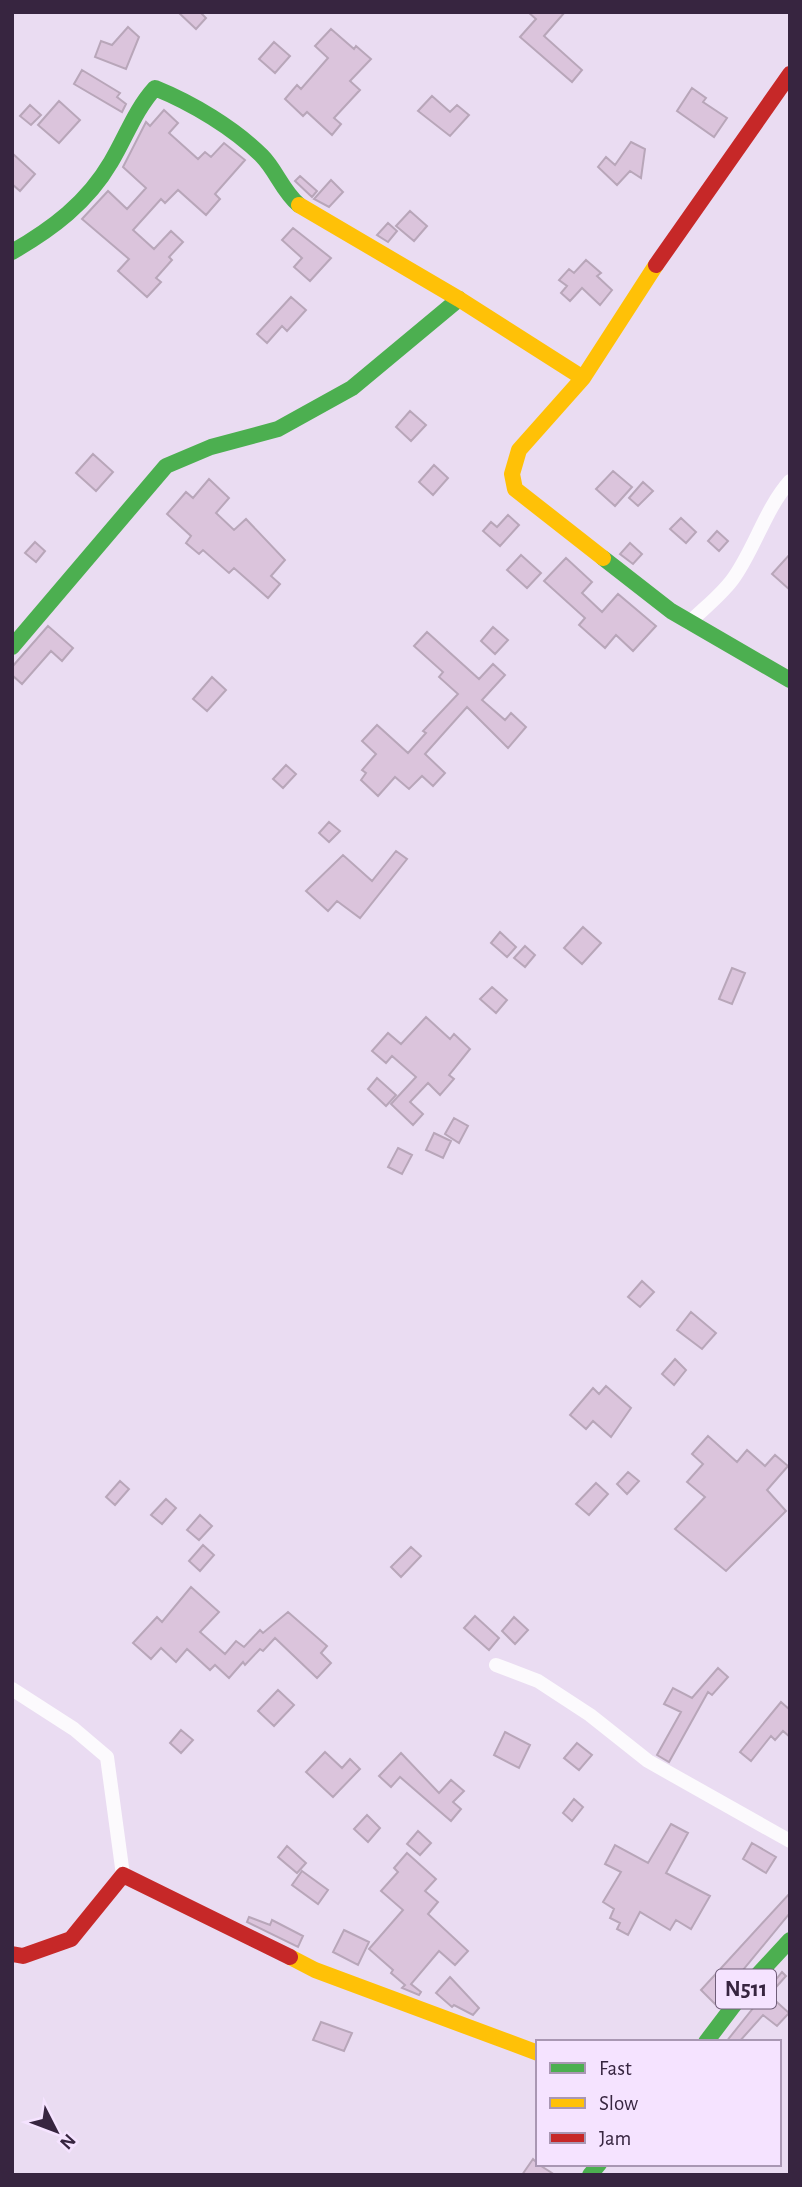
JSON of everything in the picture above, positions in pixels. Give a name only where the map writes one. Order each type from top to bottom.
[{"type":"main road","points":[[790,74],[632,301],[583,378],[519,450],[512,474],[515,489],[689,622],[790,680]]},
{"type":"main road","points":[[12,252],[73,214],[109,166],[145,98],[156,88],[174,96],[245,141],[265,159],[275,177],[296,203],[458,299],[583,378]]},
{"type":"main road","points":[[12,647],[122,514],[166,466],[211,447],[278,429],[352,388],[458,299]]},
{"type":"main road","points":[[12,1954],[23,1956],[71,1939],[123,1875],[315,1970],[536,2052]]},
{"type":"main road","name":"N511","points":[[708,2040],[753,1980],[790,1940]]},
{"type":"street","points":[[689,622],[734,578],[756,542],[778,494],[790,481]]},
{"type":"street","points":[[496,1665],[538,1681],[590,1715],[648,1761],[790,1841]]},
{"type":"street","points":[[12,1689],[74,1729],[107,1757],[123,1875]]},
{"type":"building","points":[[178,12],[200,12],[206,18],[196,29]]},
{"type":"building","points":[[528,12],[565,12],[544,36],[582,70],[572,82],[520,37],[536,19]]},
{"type":"building","points":[[128,27],[139,37],[126,69],[95,57],[101,41],[112,45]]},
{"type":"building","points":[[331,29],[354,49],[356,46],[371,59],[350,81],[360,90],[334,118],[341,124],[332,135],[307,112],[303,116],[285,99],[297,85],[301,89],[328,58],[315,46]]},
{"type":"building","points":[[274,42],[290,56],[275,73],[259,59]]},
{"type":"building","points":[[82,70],[120,93],[117,97],[126,104],[122,112],[74,84]]},
{"type":"building","points":[[692,88],[706,98],[703,102],[727,118],[714,137],[677,111]]},
{"type":"building","points":[[432,96],[450,112],[457,105],[469,115],[450,136],[418,111]]},
{"type":"building","points":[[59,101],[80,120],[59,143],[38,125]]},
{"type":"building","points":[[30,105],[41,115],[31,125],[20,116]]},
{"type":"building","points":[[164,110],[178,123],[169,133],[198,159],[205,152],[211,157],[224,143],[245,160],[215,194],[220,199],[206,215],[178,190],[165,203],[161,199],[133,230],[154,249],[171,231],[183,242],[169,257],[172,260],[156,278],[161,282],[147,297],[118,271],[129,259],[82,219],[108,191],[127,209],[146,188],[123,167],[146,122],[150,126]]},
{"type":"building","points":[[631,142],[645,149],[641,178],[630,171],[617,185],[598,167],[606,157],[615,165]]},
{"type":"building","points":[[12,153],[35,174],[20,191],[12,184]]},
{"type":"building","points":[[300,176],[317,191],[312,197],[295,181]]},
{"type":"building","points":[[331,180],[343,192],[329,207],[314,199]]},
{"type":"building","points":[[410,211],[427,226],[414,241],[396,226]]},
{"type":"building","points":[[388,223],[397,231],[388,242],[377,235]]},
{"type":"building","points":[[293,228],[331,258],[310,281],[294,267],[302,258],[282,240]]},
{"type":"building","points":[[586,260],[601,273],[597,276],[612,290],[600,305],[582,288],[570,301],[561,293],[567,286],[559,280],[569,269],[574,273]]},
{"type":"building","points":[[291,297],[306,310],[287,331],[282,326],[267,343],[257,334]]},
{"type":"building","points":[[410,411],[426,425],[411,441],[396,427]]},
{"type":"building","points":[[93,454],[113,472],[96,491],[76,473]]},
{"type":"building","points":[[434,465],[448,478],[433,495],[419,482]]},
{"type":"building","points":[[613,471],[632,487],[615,506],[596,489]]},
{"type":"building","points":[[209,479],[229,498],[216,513],[234,530],[246,519],[285,560],[271,576],[280,584],[268,598],[234,568],[229,573],[203,550],[199,554],[186,543],[191,536],[167,514],[186,492],[193,498]]},
{"type":"building","points":[[643,482],[653,491],[638,506],[629,498]]},
{"type":"building","points":[[508,515],[519,525],[500,546],[483,531],[491,522],[497,527]]},
{"type":"building","points":[[681,518],[696,532],[686,543],[670,529]]},
{"type":"building","points":[[717,531],[728,541],[719,551],[708,541]]},
{"type":"building","points":[[35,542],[45,551],[36,562],[25,553]]},
{"type":"building","points":[[630,543],[642,554],[633,564],[620,554]]},
{"type":"building","points":[[790,554],[790,590],[772,574]]},
{"type":"building","points":[[521,555],[541,573],[527,588],[507,570]]},
{"type":"building","points":[[566,558],[592,582],[582,593],[602,612],[618,594],[656,626],[633,651],[616,635],[605,648],[579,625],[585,618],[544,581]]},
{"type":"building","points":[[48,626],[73,648],[62,661],[51,651],[22,684],[12,675],[12,667]]},
{"type":"building","points":[[493,627],[508,640],[495,654],[481,641]]},
{"type":"building","points":[[427,632],[479,679],[493,664],[505,675],[482,700],[505,720],[511,713],[526,727],[508,748],[467,707],[425,754],[445,773],[433,786],[422,776],[409,789],[395,777],[378,796],[361,780],[366,773],[362,770],[376,754],[362,741],[377,725],[408,753],[426,733],[423,731],[458,694],[439,677],[443,672],[414,646]]},
{"type":"building","points":[[212,677],[226,690],[207,711],[193,699]]},
{"type":"building","points":[[286,765],[296,774],[283,788],[273,779]]},
{"type":"building","points":[[329,822],[340,831],[329,842],[319,833]]},
{"type":"building","points":[[396,851],[407,859],[360,918],[337,901],[328,911],[306,891],[343,855],[372,881]]},
{"type":"building","points":[[583,927],[601,943],[582,964],[564,948]]},
{"type":"building","points":[[500,932],[516,947],[507,957],[491,943]]},
{"type":"building","points":[[525,946],[535,955],[525,967],[514,958]]},
{"type":"building","points":[[732,968],[745,973],[732,1004],[719,999]]},
{"type":"building","points":[[492,987],[507,1000],[496,1013],[480,999]]},
{"type":"building","points":[[426,1017],[450,1039],[454,1034],[470,1049],[449,1075],[454,1079],[440,1095],[428,1083],[410,1102],[423,1114],[413,1125],[391,1104],[416,1077],[392,1056],[386,1063],[372,1051],[388,1033],[401,1044]]},
{"type":"building","points":[[377,1078],[396,1095],[386,1106],[368,1089]]},
{"type":"building","points":[[454,1118],[468,1126],[459,1143],[445,1134]]},
{"type":"building","points":[[434,1133],[451,1141],[443,1158],[426,1150]]},
{"type":"building","points":[[398,1148],[412,1155],[402,1174],[388,1167]]},
{"type":"building","points":[[642,1281],[654,1292],[640,1307],[628,1297]]},
{"type":"building","points":[[691,1312],[716,1333],[702,1349],[677,1330]]},
{"type":"building","points":[[675,1359],[686,1370],[674,1385],[662,1374]]},
{"type":"building","points":[[606,1386],[631,1408],[611,1437],[593,1421],[586,1429],[570,1415],[593,1388],[599,1394]]},
{"type":"building","points":[[708,1436],[737,1462],[747,1450],[765,1466],[775,1455],[788,1466],[767,1490],[786,1511],[726,1571],[675,1529],[705,1497],[687,1482],[703,1464],[692,1454]]},
{"type":"building","points":[[628,1472],[639,1481],[627,1494],[617,1484]]},
{"type":"building","points":[[120,1481],[129,1489],[115,1505],[106,1497]]},
{"type":"building","points":[[596,1483],[608,1494],[589,1515],[576,1504]]},
{"type":"building","points":[[166,1499],[176,1508],[162,1524],[151,1515]]},
{"type":"building","points":[[200,1515],[212,1526],[199,1540],[187,1530]]},
{"type":"building","points":[[203,1545],[214,1555],[200,1571],[189,1561]]},
{"type":"building","points":[[411,1547],[421,1556],[401,1577],[391,1567]]},
{"type":"building","points":[[191,1587],[219,1612],[200,1632],[225,1654],[236,1641],[244,1647],[260,1630],[263,1633],[288,1612],[327,1646],[321,1653],[331,1663],[317,1678],[275,1638],[245,1665],[243,1662],[229,1678],[215,1665],[210,1670],[187,1649],[176,1662],[161,1648],[151,1659],[133,1643],[157,1617],[162,1622]]},
{"type":"building","points":[[475,1616],[499,1638],[489,1650],[464,1628]]},
{"type":"building","points":[[514,1617],[528,1630],[515,1644],[502,1631]]},
{"type":"building","points":[[718,1668],[728,1677],[712,1695],[708,1692],[669,1762],[657,1755],[681,1712],[664,1704],[673,1688],[692,1698]]},
{"type":"building","points":[[278,1690],[294,1705],[274,1726],[258,1711]]},
{"type":"building","points":[[781,1702],[790,1710],[790,1737],[783,1731],[775,1740],[771,1736],[751,1761],[740,1752]]},
{"type":"building","points":[[181,1730],[193,1740],[181,1753],[170,1743]]},
{"type":"building","points":[[505,1732],[530,1745],[519,1768],[494,1755]]},
{"type":"building","points":[[577,1743],[592,1755],[579,1770],[564,1758]]},
{"type":"building","points":[[325,1752],[342,1768],[350,1759],[360,1769],[333,1797],[306,1772]]},
{"type":"building","points":[[401,1753],[439,1793],[451,1780],[464,1791],[453,1802],[461,1809],[451,1821],[400,1777],[391,1787],[379,1776]]},
{"type":"building","points":[[574,1799],[583,1807],[572,1821],[563,1813]]},
{"type":"building","points":[[367,1815],[380,1828],[368,1842],[354,1829]]},
{"type":"building","points":[[671,1824],[688,1833],[666,1873],[710,1896],[691,1929],[676,1920],[670,1930],[640,1912],[628,1935],[617,1929],[620,1923],[610,1918],[614,1909],[603,1902],[621,1872],[605,1864],[615,1845],[648,1863]]},
{"type":"building","points":[[418,1831],[431,1843],[420,1855],[407,1844]]},
{"type":"building","points":[[752,1843],[776,1857],[766,1873],[743,1859]]},
{"type":"building","points":[[287,1846],[306,1863],[297,1873],[278,1857]]},
{"type":"building","points":[[407,1853],[436,1879],[425,1891],[438,1902],[428,1914],[468,1951],[455,1965],[439,1951],[411,1984],[421,1992],[419,1995],[402,1988],[405,1985],[391,1973],[393,1970],[369,1949],[403,1910],[381,1891],[398,1872],[394,1868]]},
{"type":"building","points":[[302,1871],[328,1890],[318,1904],[292,1885]]},
{"type":"building","points":[[790,1893],[790,1913],[715,2004],[701,1990]]},
{"type":"building","points":[[249,1917],[270,1925],[272,1920],[303,1936],[298,1947],[247,1922]]},
{"type":"building","points":[[344,1930],[369,1942],[358,1965],[333,1952]]},
{"type":"building","points":[[782,1972],[786,1976],[769,1995],[789,2013],[777,2026],[763,2015],[741,2040],[728,2040]]},
{"type":"building","points":[[450,1977],[479,2008],[473,2015],[454,2005],[452,2007],[436,1993]]},
{"type":"building","points":[[321,2022],[352,2033],[344,2051],[313,2040]]},
{"type":"building","points":[[533,2159],[536,2166],[541,2166],[555,2175],[522,2175]]},
{"type":"traffic: fast","points":[[12,252],[68,214],[91,190],[111,162],[136,114],[155,88],[198,109],[239,136],[267,162],[288,194],[299,205]]},
{"type":"traffic: fast","points":[[12,647],[166,466],[211,447],[278,429],[352,388],[459,299]]},
{"type":"traffic: fast","points":[[603,558],[671,611],[790,680]]},
{"type":"traffic: fast","points":[[708,2040],[753,1980],[790,1940]]},
{"type":"traffic: fast","points":[[590,2175],[597,2166]]},
{"type":"traffic: slow","points":[[299,205],[459,299],[583,378]]},
{"type":"traffic: slow","points":[[603,558],[515,489],[512,474],[519,450],[583,378],[656,265]]},
{"type":"traffic: slow","points":[[290,1957],[315,1970],[536,2052]]},
{"type":"traffic: jam","points":[[656,265],[790,74]]},
{"type":"traffic: jam","points":[[12,1954],[23,1956],[71,1939],[123,1875],[290,1957]]}]
